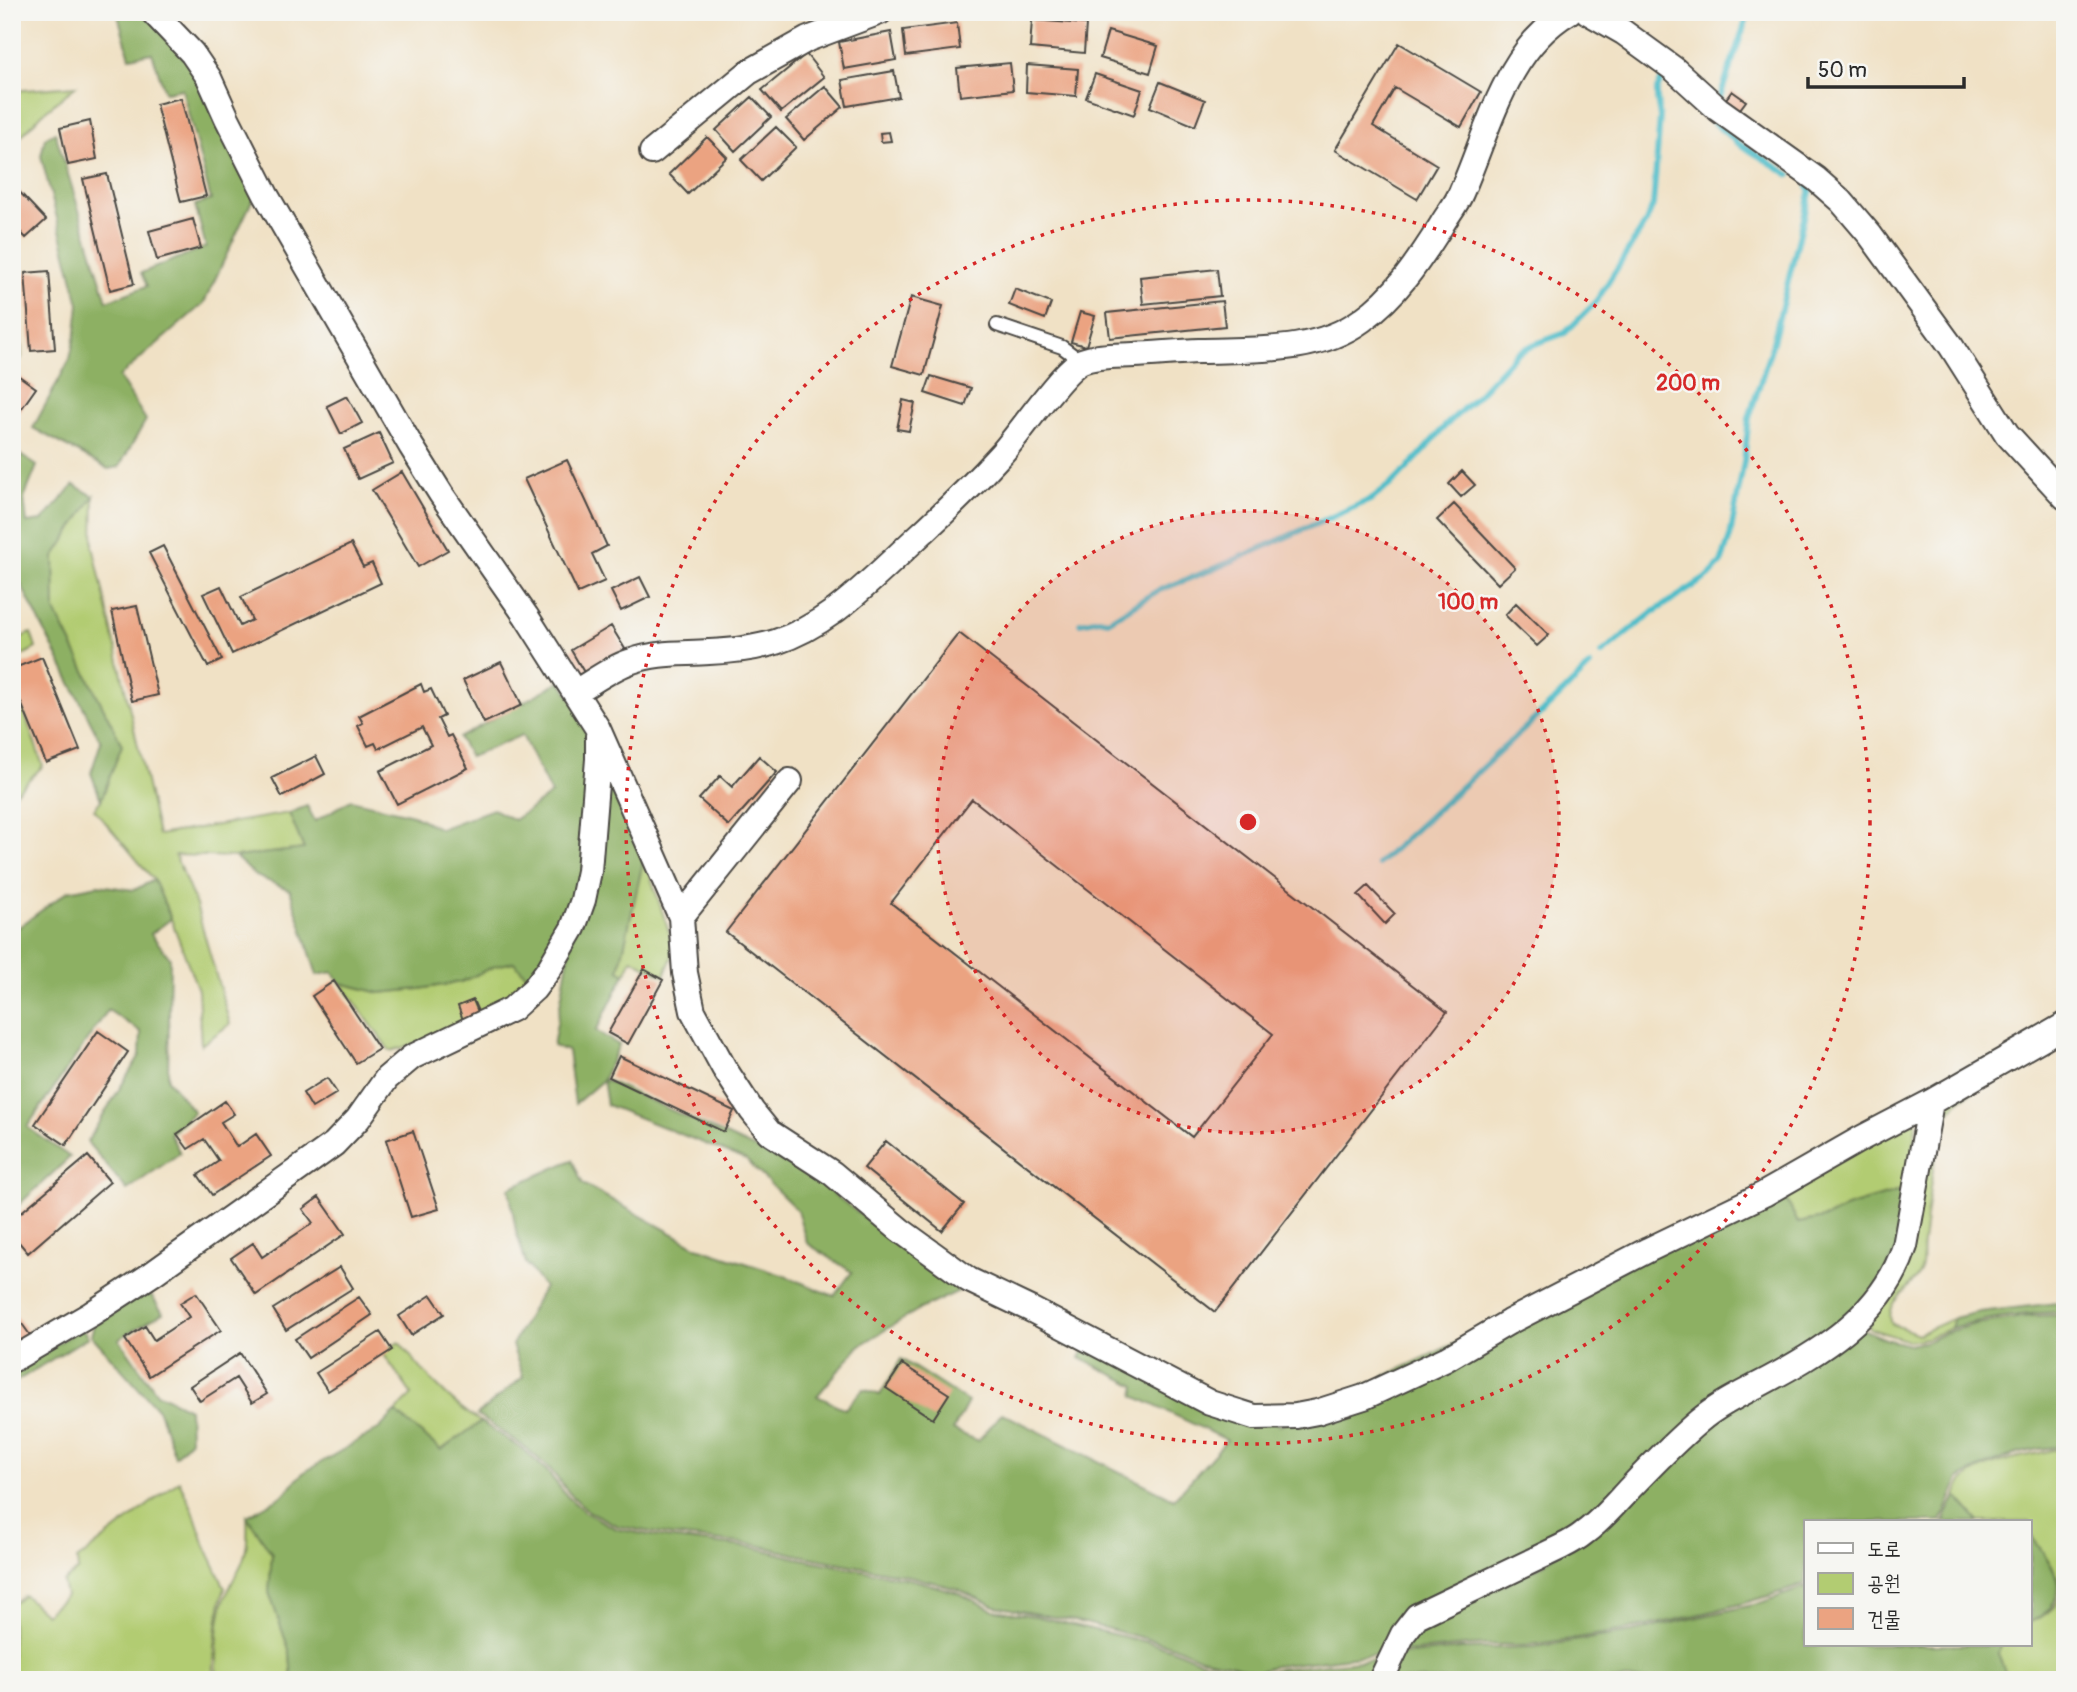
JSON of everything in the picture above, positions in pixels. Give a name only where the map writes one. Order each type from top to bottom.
[{"type":"street","points":[[153,12],[192,53],[209,78],[266,195],[397,423],[441,495],[526,616],[598,729],[681,917],[685,973],[693,1011],[724,1068],[769,1132],[832,1173],[900,1230],[969,1280],[1210,1403],[1254,1417],[1274,1418],[1317,1412],[1364,1396],[1435,1365],[1509,1322],[1763,1194],[2065,1025]]},
{"type":"street","points":[[652,152],[749,72],[808,39],[880,12]]},
{"type":"street","points":[[575,692],[629,661],[678,653],[758,648],[782,642],[807,629],[864,587],[946,511],[1002,453],[1070,370],[1081,361],[1192,351],[1286,347],[1313,343],[1334,336],[1363,320],[1406,279],[1460,196],[1494,110],[1524,54],[1553,22],[1569,12]]},
{"type":"street","points":[[1588,12],[1623,32],[1674,69],[1726,115],[1816,179],[1841,201],[1870,235],[1951,345],[2007,434],[2065,497]]},
{"type":"street","points":[[12,1360],[91,1314],[152,1274],[334,1144],[358,1119],[387,1078],[412,1056],[512,1009],[534,989],[549,970],[568,937],[583,900],[589,871],[598,729]]},
{"type":"street","points":[[681,917],[790,781]]},
{"type":"street","points":[[1381,1680],[1403,1634],[1417,1616],[1584,1534],[1700,1420],[1718,1407],[1819,1351],[1858,1320],[1888,1284],[1901,1260],[1931,1102]]},
{"type":"lane","points":[[997,326],[1062,347],[1081,361]]},
{"type":"green space","points":[[117,12],[143,12],[187,57],[257,190],[204,303],[119,377],[146,420],[119,467],[108,469],[33,428],[70,359],[79,304],[41,156],[45,138],[55,132],[107,301],[147,286],[141,273],[206,247],[195,205],[211,200],[182,89],[165,92],[152,53],[130,57]]},
{"type":"green space","points":[[76,86],[42,114],[12,146],[12,91]]},
{"type":"green space","points":[[16,266],[22,357],[15,367],[12,366],[12,268]]},
{"type":"green space","points":[[19,454],[37,466],[24,498],[27,523],[42,521],[74,485],[94,496],[54,557],[55,611],[122,745],[101,800],[91,773],[101,742],[12,567],[12,457]]},
{"type":"green space","points":[[94,496],[93,546],[158,835],[289,813],[304,849],[235,857],[175,855],[196,905],[230,1024],[201,1045],[198,990],[154,880],[94,809],[101,800],[122,745],[55,611],[54,557]]},
{"type":"green space","points":[[31,633],[36,648],[12,661],[12,641]]},
{"type":"green space","points":[[12,679],[43,766],[12,796]]},
{"type":"green space","points":[[561,681],[592,731],[583,875],[570,917],[529,978],[514,962],[495,966],[461,982],[380,993],[341,983],[333,972],[317,975],[290,890],[256,876],[235,857],[304,849],[289,813],[307,806],[315,821],[351,800],[413,815],[440,829],[493,809],[514,820],[551,794],[522,735],[470,757],[459,738]]},
{"type":"green space","points":[[602,763],[644,857],[619,970],[625,974],[596,1031],[619,1045],[603,1079],[804,1171],[959,1291],[918,1310],[859,1346],[817,1396],[845,1409],[863,1389],[880,1395],[901,1359],[968,1402],[953,1430],[978,1441],[1002,1413],[1174,1499],[1227,1440],[1134,1396],[1136,1386],[1080,1358],[1084,1350],[1280,1425],[1782,1191],[1798,1223],[1828,1217],[1847,1207],[1910,1188],[1900,1245],[1871,1296],[1595,1515],[1413,1611],[1387,1653],[1275,1666],[1256,1672],[1201,1658],[1173,1646],[1085,1623],[995,1606],[957,1589],[914,1577],[757,1545],[667,1535],[618,1526],[588,1511],[549,1468],[527,1449],[477,1415],[523,1377],[512,1345],[544,1287],[526,1263],[516,1231],[509,1188],[572,1160],[583,1184],[697,1247],[785,1276],[834,1296],[852,1272],[807,1243],[797,1210],[746,1160],[607,1105],[603,1080],[575,1104],[568,1051],[553,1046]]},
{"type":"green space","points":[[644,857],[675,950],[664,976],[632,959],[625,974],[619,970]]},
{"type":"green space","points":[[154,880],[171,919],[151,934],[170,958],[168,1080],[194,1112],[170,1134],[180,1153],[127,1190],[87,1142],[140,1055],[141,1032],[108,1010],[27,1127],[70,1157],[12,1211],[12,932],[68,891],[98,885],[134,890]]},
{"type":"green space","points":[[514,962],[529,978],[493,1006],[422,1042],[390,1051],[341,983],[380,993],[420,989],[461,982],[495,966]]},
{"type":"green space","points":[[1978,1089],[1957,1102],[1946,1118],[1933,1173],[1922,1265],[1914,1280],[1896,1301],[1890,1315],[1892,1324],[1918,1334],[1954,1318],[1951,1328],[1927,1338],[1909,1341],[1871,1329],[1867,1324],[1941,1103]]},
{"type":"green space","points":[[1917,1113],[1910,1188],[1847,1207],[1828,1217],[1798,1223],[1782,1191]]},
{"type":"green space","points":[[148,1291],[163,1313],[119,1339],[157,1393],[189,1409],[190,1440],[175,1456],[159,1411],[91,1335],[94,1325]]},
{"type":"green space","points":[[2065,1302],[2065,1312],[2007,1316],[1951,1328],[1954,1318],[1979,1312]]},
{"type":"green space","points":[[2065,1315],[2065,1447],[2037,1449],[2010,1456],[1959,1479],[1940,1520],[1804,1520],[1804,1585],[1706,1613],[1639,1628],[1536,1644],[1403,1652],[1418,1626],[1543,1565],[1704,1424],[1860,1328],[1909,1345],[1975,1324],[2030,1316]]},
{"type":"green space","points":[[82,1328],[88,1337],[12,1384],[12,1371]]},
{"type":"green space","points":[[399,1342],[437,1386],[481,1422],[441,1450],[395,1412],[412,1395],[382,1352]]},
{"type":"green space","points":[[395,1412],[441,1450],[481,1422],[525,1451],[586,1513],[617,1529],[666,1538],[757,1548],[914,1580],[956,1592],[994,1610],[1035,1616],[1151,1643],[1200,1661],[1252,1674],[1241,1680],[292,1680],[290,1653],[269,1592],[272,1554],[247,1516],[282,1496],[303,1473],[380,1428]]},
{"type":"green space","points":[[2052,1450],[2065,1450],[2065,1680],[2008,1680],[1998,1654],[2000,1646],[2032,1646],[2032,1621],[2053,1608],[2060,1593],[2060,1584],[2051,1563],[2032,1538],[2032,1520],[1977,1520],[1956,1496],[1962,1482],[1972,1474],[2005,1461]]},
{"type":"green space","points":[[179,1481],[225,1588],[217,1622],[213,1680],[12,1680],[12,1605],[24,1595],[45,1614],[66,1596],[63,1582],[78,1570],[77,1560]]},
{"type":"green space","points":[[1956,1496],[1977,1520],[1944,1520]]},
{"type":"green space","points":[[247,1516],[272,1554],[269,1592],[290,1653],[292,1680],[216,1680],[221,1613],[246,1550]]},
{"type":"green space","points":[[2032,1538],[2048,1559],[2057,1582],[2058,1593],[2045,1613],[2032,1621]]},
{"type":"green space","points":[[1804,1588],[1804,1646],[2000,1646],[1998,1654],[2008,1680],[1389,1680],[1400,1655],[1461,1649],[1534,1647],[1632,1632],[1757,1604]]},
{"type":"green space","points":[[1381,1659],[1370,1680],[1285,1680],[1262,1674],[1278,1669]]},
{"type":"building","points":[[1032,20],[1086,24],[1084,53],[1030,48]]},
{"type":"building","points":[[957,23],[960,49],[906,56],[903,30]]},
{"type":"building","points":[[1108,31],[1158,46],[1150,73],[1100,58]]},
{"type":"building","points":[[891,32],[896,60],[844,69],[839,42]]},
{"type":"building","points":[[1399,43],[1481,92],[1461,127],[1395,88],[1373,126],[1437,165],[1417,199],[1335,150]]},
{"type":"building","points":[[806,54],[824,77],[781,112],[762,90]]},
{"type":"building","points":[[1010,63],[1013,90],[960,96],[957,68]]},
{"type":"building","points":[[1027,65],[1078,69],[1076,96],[1026,92]]},
{"type":"building","points":[[894,71],[899,97],[847,106],[842,80]]},
{"type":"building","points":[[1095,74],[1142,90],[1134,115],[1086,98]]},
{"type":"building","points":[[1160,82],[1205,100],[1195,126],[1150,107]]},
{"type":"building","points":[[825,86],[843,107],[804,140],[786,119]]},
{"type":"building","points":[[1732,91],[1746,101],[1737,113],[1723,103]]},
{"type":"building","points":[[752,97],[771,117],[735,151],[716,130]]},
{"type":"building","points":[[181,98],[206,196],[181,202],[156,104]]},
{"type":"building","points":[[90,121],[97,159],[68,165],[60,128]]},
{"type":"building","points":[[776,127],[796,147],[761,181],[741,160]]},
{"type":"building","points":[[889,132],[891,141],[881,142],[880,133]]},
{"type":"building","points":[[707,137],[727,157],[688,194],[669,174]]},
{"type":"building","points":[[107,174],[134,284],[110,290],[83,179]]},
{"type":"building","points":[[12,184],[46,220],[26,238],[12,223]]},
{"type":"building","points":[[193,219],[201,248],[157,260],[149,231]]},
{"type":"building","points":[[1217,269],[1220,296],[1143,304],[1140,277]]},
{"type":"building","points":[[49,271],[55,349],[31,351],[25,273]]},
{"type":"building","points":[[1015,289],[1051,303],[1045,319],[1009,305]]},
{"type":"building","points":[[911,297],[943,306],[924,375],[892,366]]},
{"type":"building","points":[[1222,301],[1225,326],[1110,338],[1107,313]]},
{"type":"building","points":[[1080,312],[1095,316],[1086,346],[1071,342]]},
{"type":"building","points":[[12,371],[36,388],[12,422]]},
{"type":"building","points":[[931,376],[971,388],[965,406],[925,393]]},
{"type":"building","points":[[347,396],[362,423],[341,434],[327,406]]},
{"type":"building","points":[[903,400],[915,403],[909,431],[897,429]]},
{"type":"building","points":[[379,433],[393,463],[358,479],[344,449]]},
{"type":"building","points":[[567,460],[607,546],[592,554],[605,581],[578,593],[524,479]]},
{"type":"building","points":[[1462,471],[1475,485],[1461,497],[1449,484]]},
{"type":"building","points":[[402,472],[448,550],[418,567],[372,490]]},
{"type":"building","points":[[1454,504],[1515,568],[1498,584],[1437,520]]},
{"type":"building","points":[[351,544],[363,567],[372,563],[381,583],[232,654],[203,594],[221,586],[240,626],[252,620],[241,597]]},
{"type":"building","points":[[163,546],[222,660],[208,667],[149,553]]},
{"type":"building","points":[[640,577],[650,597],[621,611],[611,591]]},
{"type":"building","points":[[1516,603],[1549,635],[1537,646],[1505,615]]},
{"type":"building","points":[[137,606],[158,695],[132,701],[112,611]]},
{"type":"building","points":[[611,626],[625,649],[585,674],[571,650]]},
{"type":"building","points":[[959,633],[1447,1012],[1215,1312],[726,932]],"holes":[[[972,799],[1273,1034],[1192,1137],[891,903]]]},
{"type":"building","points":[[42,657],[80,750],[46,763],[12,681],[12,669]]},
{"type":"building","points":[[501,662],[522,705],[484,723],[463,680]]},
{"type":"building","points":[[421,684],[424,692],[431,689],[444,716],[438,719],[447,737],[451,735],[468,768],[397,804],[380,771],[431,745],[422,727],[378,749],[375,743],[368,746],[358,726],[363,723],[359,716]]},
{"type":"building","points":[[316,756],[325,774],[282,797],[272,778]]},
{"type":"building","points":[[759,756],[777,772],[729,826],[699,799],[720,776],[732,787]]},
{"type":"building","points":[[1368,886],[1395,914],[1385,924],[1358,895]]},
{"type":"building","points":[[644,969],[663,980],[628,1044],[608,1033]]},
{"type":"building","points":[[334,981],[379,1049],[356,1063],[312,996]]},
{"type":"building","points":[[473,1000],[479,1014],[463,1020],[458,1006]]},
{"type":"building","points":[[98,1031],[128,1052],[66,1145],[35,1124]]},
{"type":"building","points":[[619,1056],[734,1111],[724,1132],[609,1077]]},
{"type":"building","points":[[327,1078],[337,1093],[312,1108],[303,1093]]},
{"type":"building","points":[[225,1101],[234,1114],[221,1122],[237,1147],[256,1134],[271,1156],[212,1195],[198,1175],[219,1161],[204,1139],[188,1149],[177,1134]]},
{"type":"building","points":[[413,1131],[439,1209],[411,1217],[386,1140]]},
{"type":"building","points":[[886,1141],[964,1204],[942,1231],[864,1168]]},
{"type":"building","points":[[88,1156],[110,1182],[28,1253],[12,1234],[12,1220]]},
{"type":"building","points":[[319,1197],[345,1234],[256,1295],[231,1258],[253,1243],[262,1257],[313,1223],[303,1209]]},
{"type":"building","points":[[340,1267],[353,1288],[286,1330],[273,1309]]},
{"type":"building","points":[[196,1293],[221,1330],[149,1376],[125,1339],[145,1326],[154,1340],[189,1317],[180,1303]]},
{"type":"building","points":[[431,1295],[444,1314],[411,1335],[399,1316]]},
{"type":"building","points":[[359,1297],[372,1315],[308,1358],[295,1339]]},
{"type":"building","points":[[12,1310],[30,1335],[12,1347]]},
{"type":"building","points":[[380,1332],[392,1350],[328,1391],[316,1373]]},
{"type":"building","points":[[240,1353],[267,1394],[252,1403],[236,1378],[200,1401],[190,1386]]},
{"type":"building","points":[[902,1364],[949,1394],[933,1419],[886,1388]]},
{"type":"waterway","points":[[1720,97],[1749,12]]},
{"type":"waterway","points":[[1080,623],[1099,619],[1108,621],[1157,591],[1370,500],[1396,480],[1516,354],[1565,333],[1596,302],[1646,222],[1653,205],[1660,117],[1657,90],[1663,77],[1671,80]]},
{"type":"waterway","points":[[1706,114],[1739,144],[1790,175]]},
{"type":"waterway","points":[[1601,654],[1652,613],[1709,576],[1721,563],[1730,537],[1749,418],[1773,342],[1811,189],[1808,187]]},
{"type":"waterway","points":[[1378,864],[1590,666]]}]
